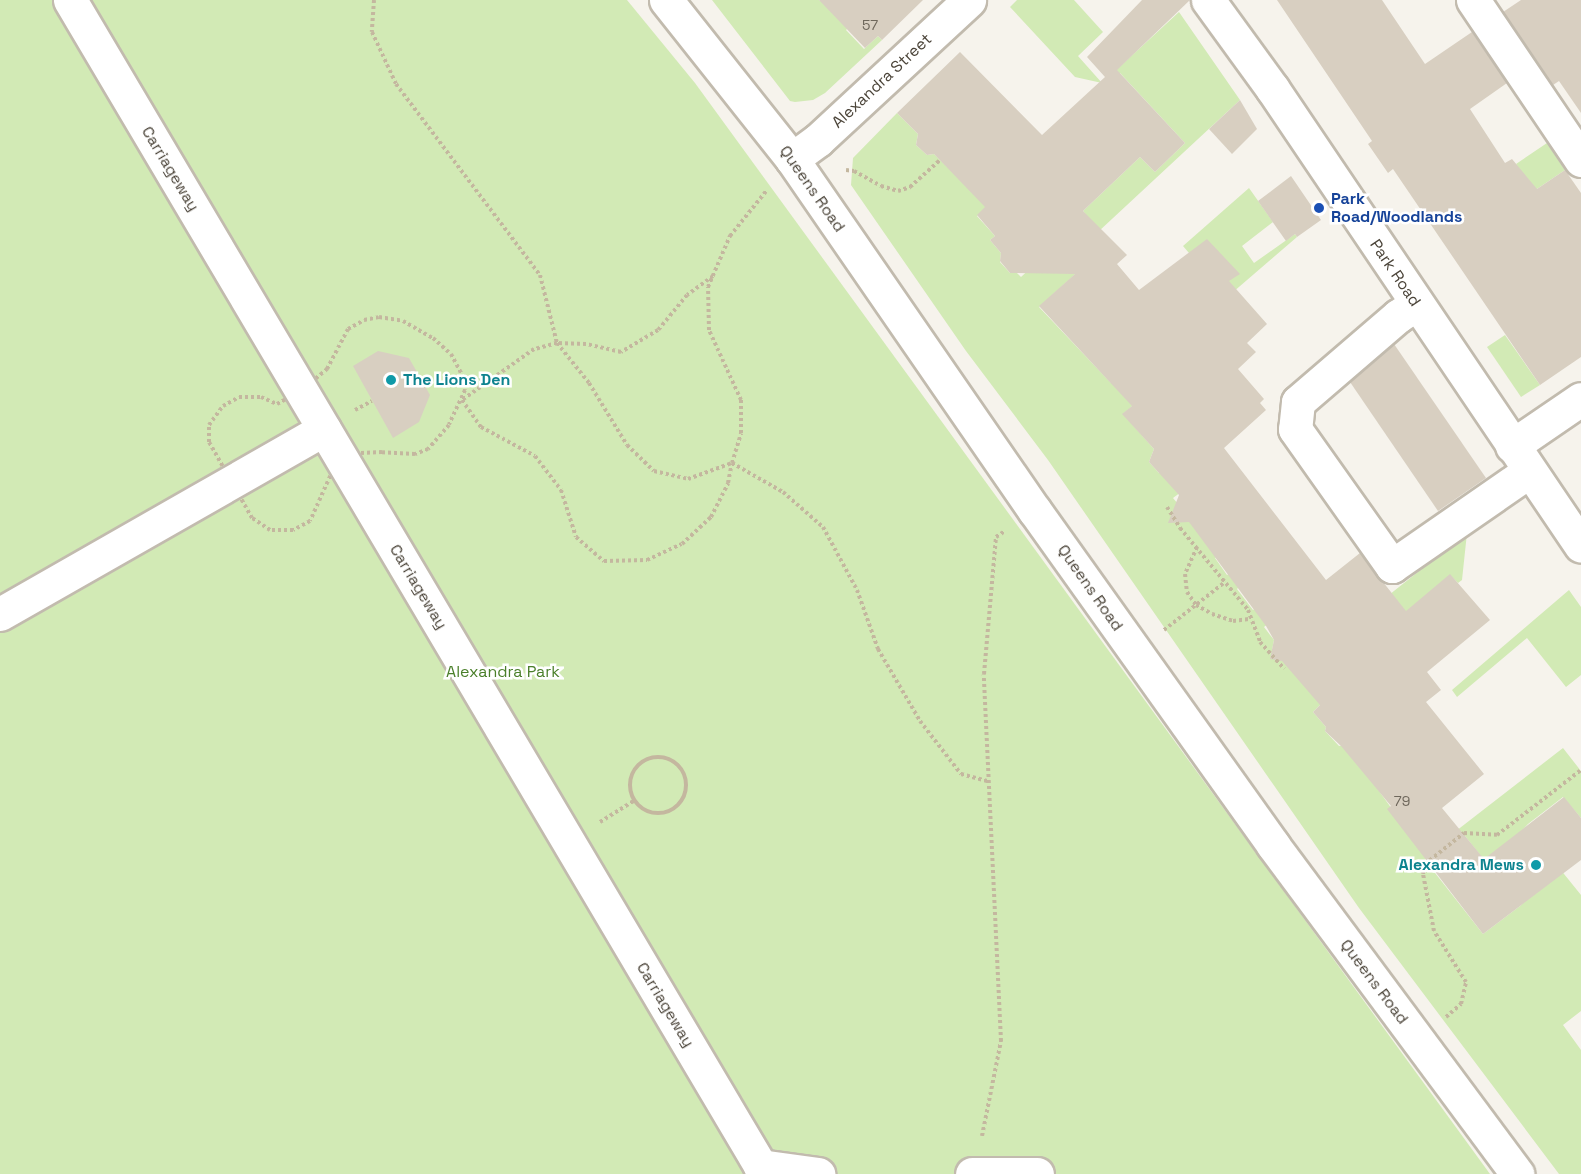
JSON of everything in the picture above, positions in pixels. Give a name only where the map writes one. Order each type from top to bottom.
[{"type":"street","name":"Carriageway","points":[[69,0],[763,1170]]},
{"type":"street","name":"Queens Road","points":[[666,0],[792,159],[1035,511],[1266,836],[1517,1174]]},
{"type":"street","name":"Alexandra Street","points":[[792,159],[818,141],[969,0]]},
{"type":"street","name":"Park Road","points":[[1208,0],[1272,88],[1581,546]]},
{"type":"street","points":[[1473,0],[1581,160]]},
{"type":"street","points":[[1416,304],[1398,316],[1298,402],[1295,429],[1392,566],[1521,459],[1581,399]]},
{"type":"street","points":[[0,614],[332,441]]},
{"type":"street","points":[[763,1170],[818,1174]]},
{"type":"street","points":[[973,1173],[1037,1174]]},
{"type":"path","points":[[374,0],[372,32],[396,84],[540,275],[556,343],[589,383],[627,445],[654,471],[688,479],[732,463],[783,492],[823,527],[857,590],[878,650],[920,721],[961,774],[988,781]]},
{"type":"path","points":[[462,400],[481,427],[535,456],[561,490],[576,537],[604,561],[647,560],[682,544],[711,517],[728,483],[741,433],[741,400],[708,330],[708,287],[730,236],[792,159]]},
{"type":"path","points":[[839,170],[854,171],[881,186],[898,191],[910,188],[940,160]]},
{"type":"path","points":[[462,400],[534,349],[556,343],[586,344],[621,351],[658,330],[687,295],[713,276]]},
{"type":"path","points":[[302,390],[327,369],[348,329],[364,320],[379,316],[402,321],[432,338],[451,354],[463,377],[465,390],[449,425],[428,449],[415,454],[382,452],[332,441]]},
{"type":"path","points":[[1167,507],[1180,528],[1248,610],[1249,619],[1260,642],[1284,669]]},
{"type":"path","points":[[973,1173],[1001,1041],[984,674],[996,537],[1014,525]]},
{"type":"path","points":[[1197,547],[1185,574],[1187,592],[1196,605],[1212,614],[1233,621],[1249,619]]},
{"type":"path","points":[[1158,634],[1225,582]]},
{"type":"path","points":[[663,758],[679,767],[686,783],[685,793],[675,808],[658,814],[648,812],[634,801],[630,783],[632,774],[645,760],[663,758]]},
{"type":"path","points":[[1444,1018],[1461,1004],[1466,982],[1434,931],[1423,874],[1425,864],[1464,833],[1497,835],[1581,770]]},
{"type":"path","points":[[605,818],[634,801]]},
{"type":"green space","name":"Alexandra Park","points":[[0,0],[627,0],[695,83],[1490,1174],[0,1174]]},
{"type":"green space","points":[[712,0],[819,0],[855,21],[846,30],[864,49],[878,36],[882,40],[825,93],[813,100],[790,101]]},
{"type":"green space","points":[[1017,0],[1074,0],[1103,32],[1078,56],[1102,83],[1075,77],[1010,7]]},
{"type":"green space","points":[[1179,12],[1240,100],[1084,245],[1094,257],[1039,307],[1111,383],[1201,267],[1183,246],[1249,188],[1273,222],[1242,246],[1254,263],[1295,234],[1297,237],[1225,299],[1146,394],[1123,414],[1154,449],[1149,462],[1159,473],[1170,471],[1185,489],[1173,498],[1220,554],[1215,558],[1227,575],[1231,573],[1241,585],[1237,589],[1253,610],[1257,607],[1269,623],[1264,627],[1274,640],[1272,650],[1280,660],[1291,662],[1297,668],[1467,533],[1462,580],[1458,583],[1450,575],[1313,712],[1326,727],[1325,731],[1339,746],[1346,745],[1425,855],[1563,748],[1581,771],[1581,818],[1563,797],[1528,824],[1489,866],[1465,836],[1428,864],[1483,934],[1520,906],[1560,869],[1581,895],[1581,1011],[1563,1025],[1581,1050],[1581,1174],[1559,1174],[1359,908],[1048,460],[966,351],[851,185],[853,158],[897,113],[918,134],[916,145],[927,155],[934,154],[987,206],[977,216],[995,236],[990,240],[1001,253],[1000,262],[1010,273],[1017,273],[1021,277],[1087,216],[1083,211],[1140,157],[1155,172],[1185,143],[1120,73],[1102,83]]},
{"type":"green space","points":[[1547,143],[1565,170],[1500,214],[1525,177],[1516,164]]},
{"type":"green space","points":[[1505,335],[1540,385],[1521,397],[1487,347]]},
{"type":"green space","points":[[1569,590],[1581,607],[1581,675],[1566,687],[1527,638],[1457,697],[1452,690]]},
{"type":"building","points":[[819,0],[923,0],[882,40],[878,36],[865,48]]},
{"type":"building","points":[[1142,0],[1190,0],[1117,70],[1185,143],[1155,172],[1140,157],[1083,211],[1127,255],[1117,264],[1139,290],[1207,239],[1240,274],[1229,281],[1267,324],[1247,343],[1256,352],[1238,369],[1264,399],[1260,403],[1266,410],[1224,448],[1326,580],[1360,553],[1406,611],[1450,574],[1490,620],[1427,672],[1441,690],[1426,702],[1484,774],[1442,808],[1484,859],[1564,797],[1581,818],[1581,860],[1483,934],[1387,809],[1391,806],[1341,746],[1325,731],[1326,727],[1313,712],[1320,705],[1282,661],[1270,659],[1274,640],[1266,626],[1189,522],[1168,523],[1179,495],[1149,462],[1154,449],[1122,414],[1132,406],[1039,306],[1075,274],[1010,273],[1000,261],[1001,253],[990,240],[995,236],[977,215],[985,207],[934,154],[927,155],[916,145],[918,134],[897,113],[960,52],[1042,135],[1105,77],[1087,57]]},
{"type":"building","points":[[1277,0],[1382,0],[1425,64],[1472,32],[1507,83],[1470,109],[1505,163],[1512,159],[1537,189],[1565,170],[1581,193],[1581,357],[1540,385],[1393,169],[1388,173],[1368,144],[1372,141]]},
{"type":"building","points":[[1521,0],[1581,0],[1581,113],[1559,81],[1553,85],[1503,12]]},
{"type":"building","points":[[1240,100],[1257,129],[1232,154],[1209,129]]},
{"type":"building","points":[[1291,176],[1321,220],[1297,237],[1295,234],[1286,241],[1258,201]]},
{"type":"building","points":[[1394,344],[1486,478],[1438,511],[1350,382]]},
{"type":"building","name":"The Lions Den","points":[[378,351],[409,358],[430,395],[419,422],[393,438],[353,366]]},
{"type":"place","name":"Park Road/Woodlands","points":[[1319,208]]},
{"type":"place","name":"The Lions Den","points":[[391,380]]},
{"type":"place","name":"Alexandra Mews","points":[[1536,865]]}]
